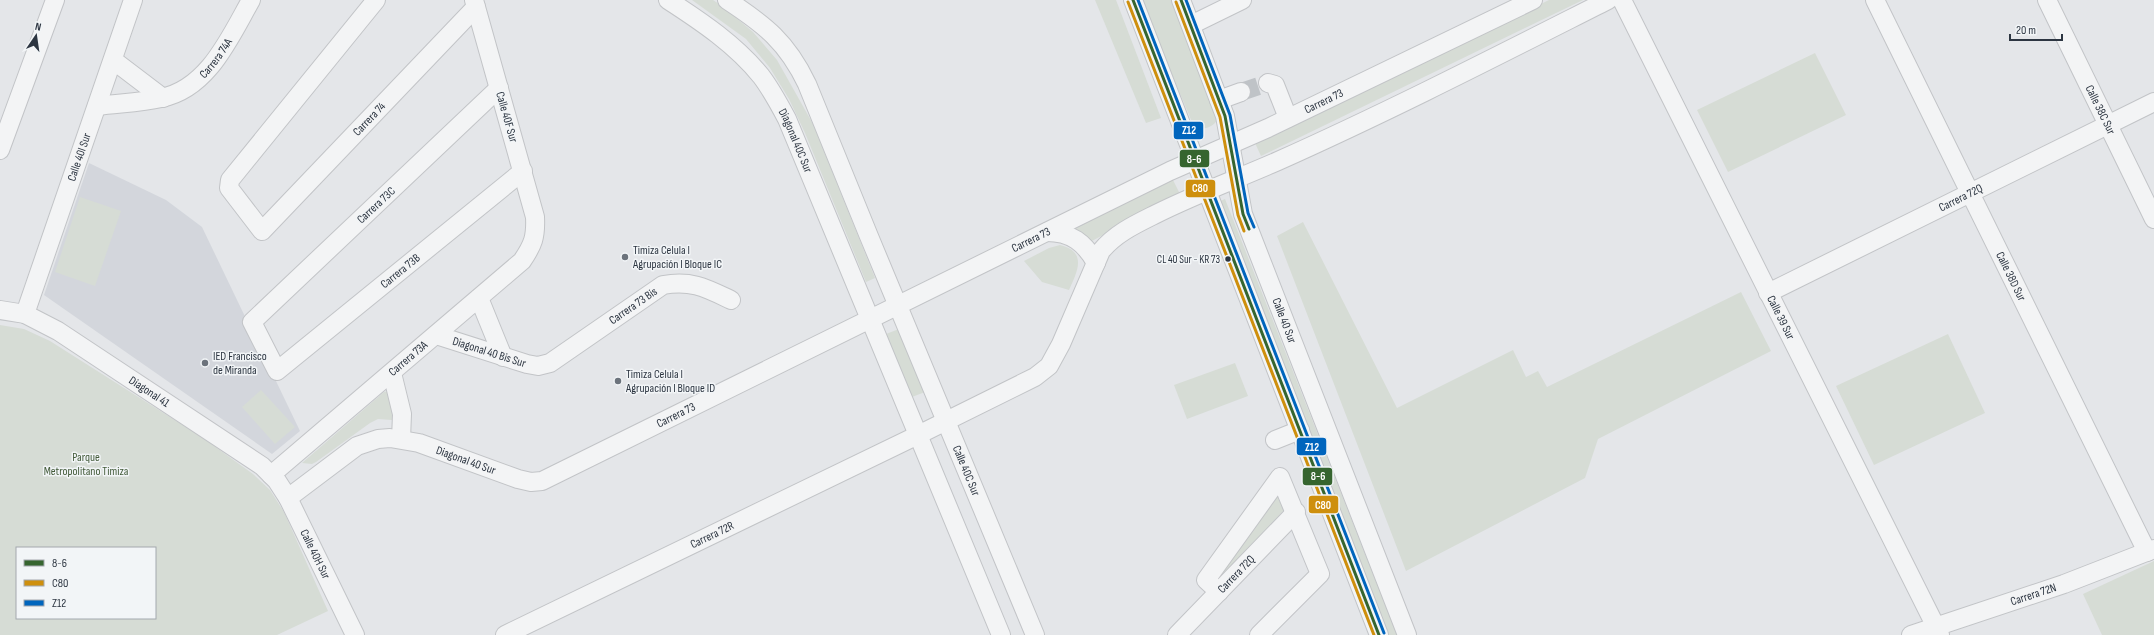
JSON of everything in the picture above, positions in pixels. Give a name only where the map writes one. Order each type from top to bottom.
[{"type":"street","points":[[0,150],[55,0]]},
{"type":"street","name":"Calle 40I Sur","points":[[25,314],[133,0]]},
{"type":"street","name":"Carrera 74A","points":[[97,106],[163,98],[186,88],[205,75],[251,0]]},
{"type":"street","name":"Carrera 74","points":[[376,0],[230,180],[228,188],[262,231],[475,4]]},
{"type":"street","name":"Diagonal 40C Sur","points":[[668,0],[724,39],[760,76],[771,90],[787,119],[870,320]]},
{"type":"street","points":[[727,0],[768,28],[797,63],[898,306]]},
{"type":"street","name":"Calle 40 Sur","points":[[1133,0],[1379,635]]},
{"type":"street","name":"Calle 40 Sur","points":[[1181,0],[1219,100],[1231,144],[1243,214],[1407,635]]},
{"type":"street","points":[[1191,25],[1242,0]]},
{"type":"street","name":"Carrera 73","points":[[531,482],[551,477],[1195,160],[1288,118],[1533,0]]},
{"type":"street","points":[[918,435],[1035,377],[1049,366],[1061,344],[1101,251],[1119,234],[1186,199],[1278,161],[1432,88],[1608,0]]},
{"type":"street","name":"Calle 39 Sur","points":[[1622,0],[1938,631]]},
{"type":"street","name":"Calle 38D Sur","points":[[1876,0],[1970,193],[2151,551]]},
{"type":"street","name":"Calle 38C Sur","points":[[2047,0],[2154,219]]},
{"type":"street","name":"Calle 40F Sur","points":[[475,4],[523,171],[535,217],[536,235]]},
{"type":"street","points":[[113,60],[163,98]]},
{"type":"street","points":[[1268,83],[1276,85],[1288,118]]},
{"type":"street","name":"Carrera 73C","points":[[277,371],[252,322],[499,88]]},
{"type":"street","points":[[1219,100],[1241,92]]},
{"type":"street","name":"Carrera 72Q","points":[[1768,293],[2154,102]]},
{"type":"street","name":"Carrera 73B","points":[[277,371],[523,171]]},
{"type":"street","points":[[1048,232],[1058,232],[1080,241],[1086,246],[1096,263]]},
{"type":"street","name":"Carrera 73A","points":[[271,475],[522,261],[530,249],[536,235]]},
{"type":"street","name":"Carrera 73 Bis","points":[[543,365],[550,363],[663,285],[681,282],[697,284],[731,300]]},
{"type":"street","points":[[479,298],[504,357]]},
{"type":"street","name":"Calle 40C Sur","points":[[898,306],[1035,635]]},
{"type":"street","points":[[0,310],[25,314]]},
{"type":"street","name":"Diagonal 41","points":[[25,314],[58,331],[250,457],[271,475]]},
{"type":"street","points":[[870,320],[1001,635]]},
{"type":"street","name":"Diagonal 40 Bis Sur","points":[[436,335],[527,364],[543,365]]},
{"type":"street","points":[[288,498],[357,446],[378,439],[401,439],[402,414],[392,373]]},
{"type":"street","points":[[1274,440],[1300,430]]},
{"type":"street","name":"Carrera 72R","points":[[505,635],[918,435]]},
{"type":"street","name":"Diagonal 40 Sur","points":[[401,439],[419,443],[518,480],[531,482]]},
{"type":"street","name":"Calle 40H Sur","points":[[271,475],[288,498],[355,635]]},
{"type":"street","points":[[1218,592],[1206,580],[1280,477],[1296,512],[1320,574],[1259,635]]},
{"type":"street","name":"Carrera 72Q","points":[[1177,635],[1296,512]]},
{"type":"street","name":"Carrera 72N","points":[[1910,635],[1938,631],[2151,551]]},
{"type":"shaded area","name":"IED Francisco de Miranda","points":[[89,163],[166,200],[202,227],[300,431],[272,454],[44,295]]},
{"type":"green space","points":[[692,0],[713,0],[722,6],[753,32],[777,60],[813,124],[875,278],[866,282],[805,133],[789,99],[770,68],[746,39]]},
{"type":"green space","points":[[1095,0],[1116,0],[1161,118],[1146,123]]},
{"type":"green space","points":[[1141,0],[1173,0],[1218,119],[1208,128],[1194,127]]},
{"type":"green space","points":[[1549,0],[1583,0],[1261,156],[1255,143]]},
{"type":"green space","points":[[1815,53],[1846,115],[1728,172],[1697,110]]},
{"type":"green space","points":[[1172,178],[1180,194],[1090,242],[1082,234],[1071,228]]},
{"type":"green space","points":[[80,197],[121,211],[95,286],[55,272]]},
{"type":"green space","points":[[1225,199],[1397,635],[1385,635],[1218,202]]},
{"type":"green space","points":[[1303,222],[1397,408],[1513,350],[1526,377],[1538,371],[1547,387],[1741,292],[1771,351],[1598,439],[1585,478],[1406,571],[1277,236]]},
{"type":"green space","points":[[1060,245],[1069,248],[1074,252],[1078,263],[1075,276],[1069,290],[1042,282],[1024,261],[1049,248]]},
{"type":"green space","name":"Parque Metropolitano Timiza","points":[[0,325],[24,329],[50,341],[203,438],[253,474],[270,490],[284,512],[328,611],[277,635],[0,635]]},
{"type":"green space","points":[[899,329],[925,392],[912,397],[886,334]]},
{"type":"green space","points":[[1948,334],[1985,413],[1874,465],[1836,386]]},
{"type":"green space","points":[[1235,363],[1248,396],[1187,419],[1174,385]]},
{"type":"green space","points":[[261,390],[295,427],[275,444],[242,407]]},
{"type":"green space","points":[[388,391],[395,418],[392,420],[378,419],[370,423],[316,462],[312,464],[302,463],[384,392]]},
{"type":"green space","points":[[1277,496],[1284,510],[1220,580],[1216,576]]},
{"type":"green space","points":[[2154,561],[2154,635],[2102,635],[2083,594]]},
{"type":"tunnel","points":[[1241,92],[1268,83]]},
{"type":"transit line","name":"8-6","points":[[1133,0],[1379,635]]},
{"type":"transit line","name":"Z12","points":[[1138,0],[1384,633]]},
{"type":"transit line","name":"8-6","points":[[1181,0],[1225,116],[1243,214],[1249,229]]},
{"type":"transit line","name":"Z12","points":[[1186,0],[1230,115],[1248,213],[1254,227]]},
{"type":"transit line","name":"C80","points":[[1128,2],[1374,635]]},
{"type":"transit line","name":"C80","points":[[1176,2],[1220,117],[1238,215],[1244,231]]},
{"type":"place","name":"Timiza Celula I Agrupación I Bloque IC","points":[[625,257]]},
{"type":"place","name":"CL 40 Sur - KR 73","points":[[1228,259]]},
{"type":"place","name":"IED Francisco de Miranda","points":[[205,363]]},
{"type":"place","name":"Timiza Celula I Agrupación I Bloque ID","points":[[618,381]]}]
